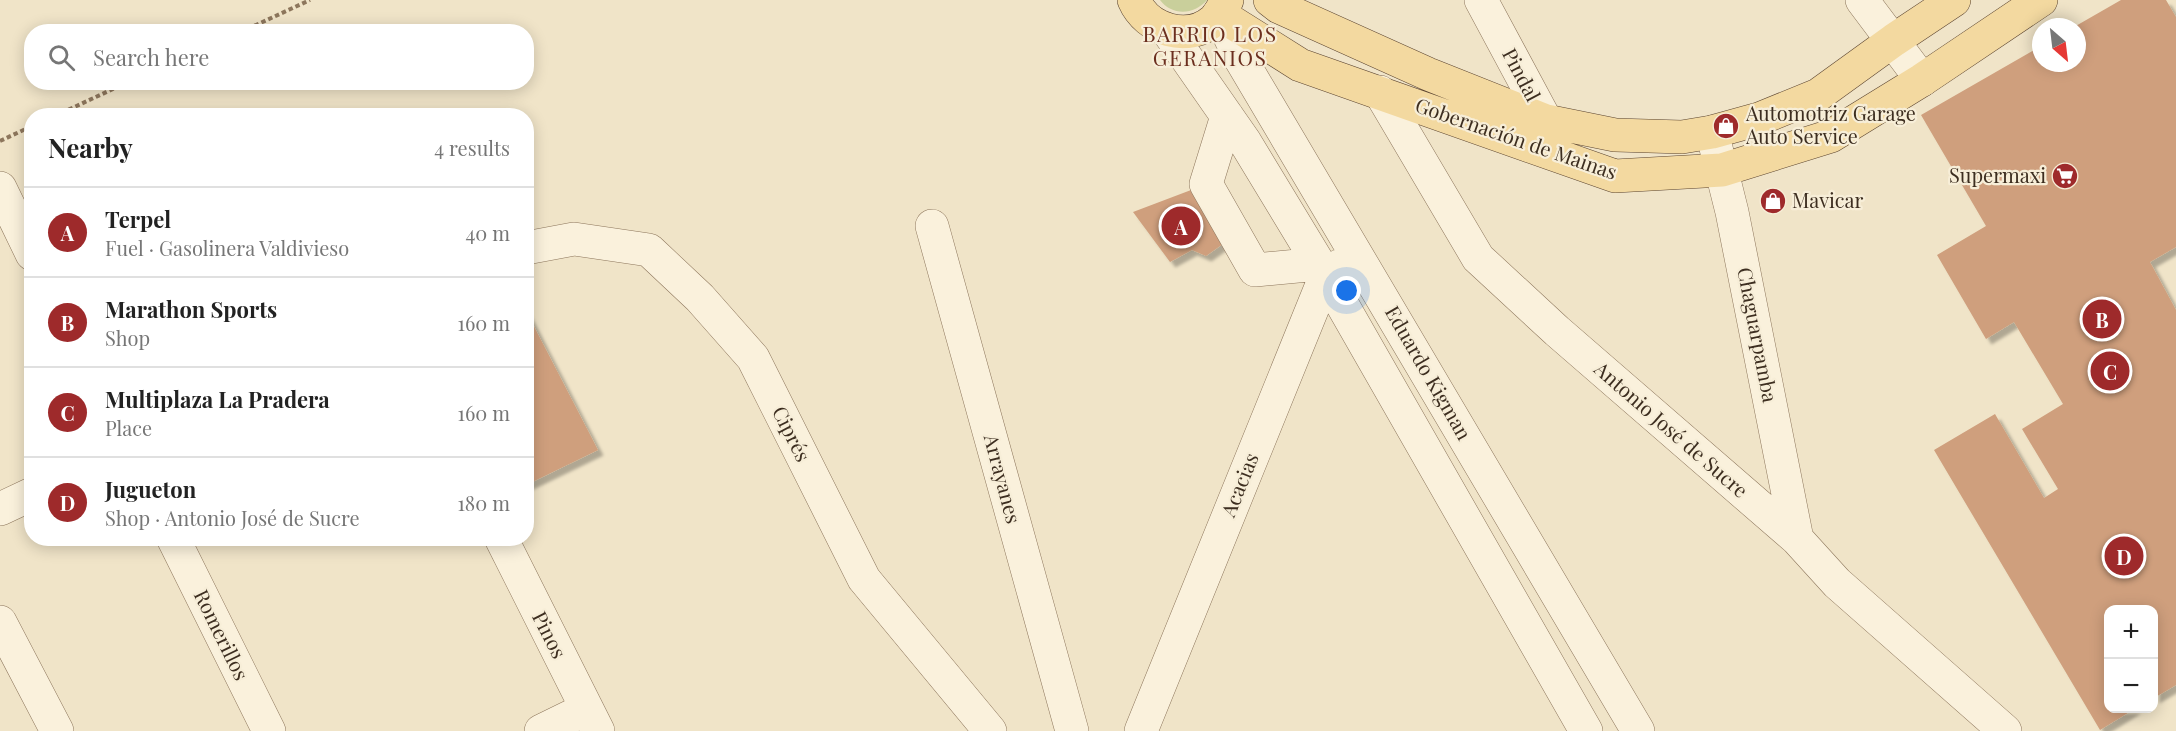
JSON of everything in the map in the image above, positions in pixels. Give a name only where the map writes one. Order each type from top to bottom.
[{"type":"main road","points":[[1134,0],[1145,17],[1155,25],[1167,30],[1190,31],[1212,22],[1223,7]]},
{"type":"main road","name":"Gobernación de Mainas","points":[[1270,0],[1279,8],[1417,69],[1546,121],[1615,135],[1682,136],[1712,132],[1759,119],[1818,95],[1954,0]]},
{"type":"main road","name":"Gobernación de Mainas","points":[[1223,7],[1300,65],[1615,176],[1722,170],[1831,136],[1922,80],[2041,0]]},
{"type":"street","name":"Pindal","points":[[1481,0],[1546,121],[1550,154]]},
{"type":"street","points":[[1862,0],[1922,80]]},
{"type":"street","name":"Eduardo Kigman","points":[[1223,7],[1240,58],[1638,731]]},
{"type":"street","name":"Eduardo Kigman","points":[[1167,30],[1236,129],[1318,262],[1586,731]]},
{"type":"street","name":"Antonio José de Sucre","points":[[1380,92],[1479,258],[1557,331],[1797,539],[1837,583],[2006,731]]},
{"type":"street","points":[[1236,129],[1206,184],[1255,270],[1318,262],[1357,254]]},
{"type":"street","name":"Chaguarpamba","points":[[1712,132],[1722,170],[1797,539]]},
{"type":"street","points":[[0,188],[8,222],[24,243]]},
{"type":"street","name":"Arrayanes","points":[[932,226],[1072,731]]},
{"type":"street","name":"Ciprés","points":[[534,246],[574,239],[649,249],[700,298],[753,358],[864,579],[990,731]]},
{"type":"street","name":"Acacias","points":[[1140,731],[1318,262]]},
{"type":"street","points":[[0,509],[24,498]]},
{"type":"street","name":"Romerillos","points":[[177,546],[269,731]]},
{"type":"street","name":"Pinos","points":[[505,546],[592,720]]},
{"type":"street","points":[[0,622],[57,731]]},
{"type":"street","points":[[541,731],[592,720]]},
{"type":"path","points":[[258,24],[310,0]]},
{"type":"path","points":[[72,108],[111,90]]},
{"type":"path","points":[[0,141],[24,130]]},
{"type":"green space","points":[[1160,0],[1207,0],[1196,9],[1183,12],[1171,9]]},
{"type":"building","points":[[2121,0],[2166,0],[2176,17],[2176,247],[2150,262],[2176,310],[2176,685],[2158,696],[2158,605],[2104,605],[2104,713],[2128,713],[2100,730],[1934,450],[1995,414],[2044,498],[2058,489],[2022,429],[2063,404],[2014,322],[1986,339],[1937,255],[1986,226],[1921,115],[2032,51],[2032,72],[2086,72],[2086,20]]},
{"type":"building","points":[[1199,187],[1227,241],[1206,256],[1192,250],[1170,262],[1133,212]]},
{"type":"building","points":[[534,326],[598,450],[534,481]]},
{"type":"place","name":"Automotriz Garage Auto Service","points":[[1726,126]]},
{"type":"place","name":"Supermaxi","points":[[2065,176]]},
{"type":"place","name":"Mavicar","points":[[1773,201]]},
{"type":"place","name":"Terpel","points":[[1181,226]]},
{"type":"place","name":"Marathon Sports","points":[[2102,319]]},
{"type":"place","name":"Multiplaza La Pradera","points":[[2110,371]]},
{"type":"place","name":"Jugueton","points":[[2124,556]]},
{"type":"district","name":"BARRIO LOS GERANIOS","points":[[1210,47]]}]
